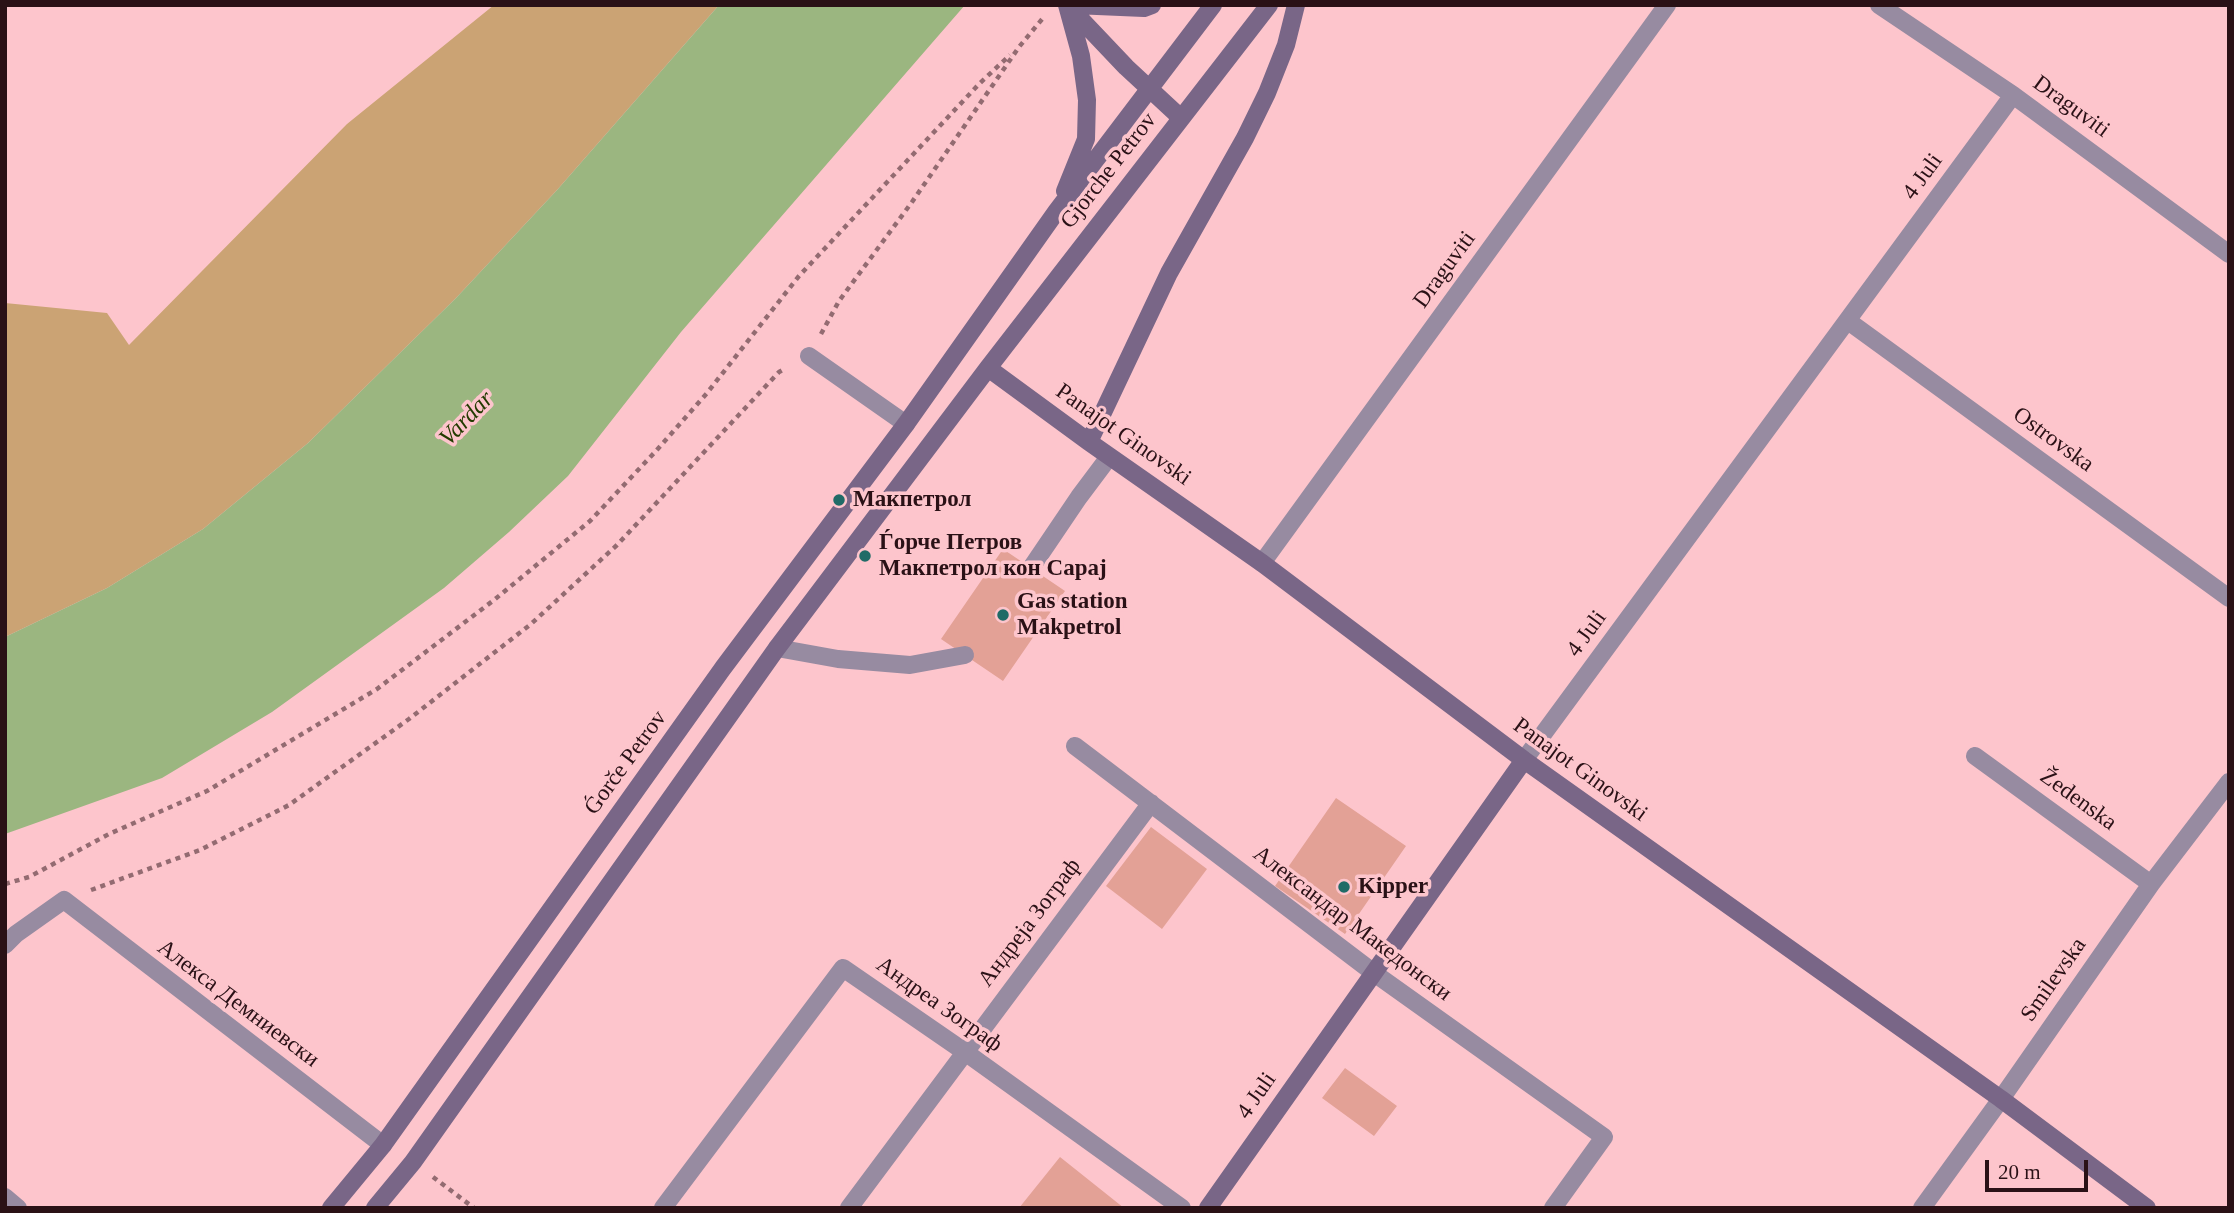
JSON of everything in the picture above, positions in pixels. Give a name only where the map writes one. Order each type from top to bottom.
[{"type":"main road","points":[[1067,5],[1181,118]]},
{"type":"main road","points":[[1056,212],[1087,139],[1086,89],[1081,55],[1067,5]]},
{"type":"main road","points":[[1073,5],[1144,8],[1152,5]]},
{"type":"main road","name":"Gjorche Petrov","points":[[961,347],[1056,212],[1213,5]]},
{"type":"main road","name":"Gjorche Petrov","points":[[988,368],[1269,5]]},
{"type":"main road","points":[[1089,442],[1169,273],[1245,138],[1267,93],[1286,45],[1296,5]]},
{"type":"main road","name":"Ǵorče Petrov","points":[[331,1208],[383,1145],[723,668],[961,347]]},
{"type":"main road","points":[[375,1208],[413,1161],[777,648],[988,368]]},
{"type":"main road","name":"Panajot Ginovski","points":[[988,368],[1262,564],[1524,760],[2001,1100],[2147,1208]]},
{"type":"main road","name":"4 Juli","points":[[1208,1208],[1524,760]]},
{"type":"street","name":"Draguviti","points":[[1262,564],[1667,5]]},
{"type":"street","name":"Draguviti","points":[[1879,5],[2013,95],[2229,254]]},
{"type":"street","name":"4 Juli","points":[[1524,760],[2013,95]]},
{"type":"street","name":"Ostrovska","points":[[1848,321],[2229,598]]},
{"type":"street","points":[[809,356],[906,424]]},
{"type":"street","points":[[1031,568],[1110,457]]},
{"type":"street","points":[[777,648],[838,659],[910,665],[965,655]]},
{"type":"street","name":"Αлександар Македонски","points":[[1074,746],[1374,973],[1604,1137],[1552,1208]]},
{"type":"street","name":"Žedenska","points":[[1975,756],[2151,884]]},
{"type":"street","name":"Smilevska","points":[[1922,1208],[2001,1100],[2151,884],[2229,782]]},
{"type":"street","name":"Андреја Зограф","points":[[849,1208],[1150,803]]},
{"type":"street","points":[[5,945],[64,900]]},
{"type":"street","name":"Алекса Демниевски","points":[[64,900],[383,1145]]},
{"type":"street","name":"Андреа Зограф","points":[[663,1208],[843,968],[1182,1208]]},
{"type":"street","points":[[5,1197],[18,1208]]},
{"type":"path","points":[[64,900],[200,850],[289,805],[409,719],[531,624],[560,598],[617,545],[779,372],[809,356],[839,301],[912,202],[1019,47],[1045,16]]},
{"type":"path","points":[[5,884],[29,877],[110,834],[207,791],[377,689],[494,600],[590,521],[708,393],[799,276],[980,83],[1019,47]]},
{"type":"path","points":[[413,1161],[474,1208]]},
{"type":"shaded area","points":[[494,5],[719,5],[557,190],[456,298],[308,443],[203,529],[107,588],[5,637],[5,303],[107,313],[129,345],[347,124]]},
{"type":"water","name":"Vardar","points":[[719,5],[965,5],[681,332],[568,476],[509,532],[444,588],[272,712],[162,778],[5,834],[5,637],[107,588],[203,529],[308,443],[456,298],[557,190]]},
{"type":"building","name":"Gas station Makpetrol","points":[[1003,549],[1065,591],[1003,681],[941,639]]},
{"type":"building","points":[[1336,798],[1406,846],[1345,934],[1275,886]]},
{"type":"building","points":[[1151,827],[1207,869],[1162,929],[1106,886]]},
{"type":"building","points":[[1345,1068],[1397,1106],[1374,1136],[1322,1098]]},
{"type":"building","points":[[1060,1157],[1124,1208],[1019,1208]]},
{"type":"place","name":"Макпетрол","points":[[839,500]]},
{"type":"place","name":"Ѓорче Петров Макпетрол кон Сарај","points":[[865,556]]},
{"type":"place","name":"Gas station Makpetrol","points":[[1003,615]]},
{"type":"place","name":"Kipper","points":[[1344,887]]}]
